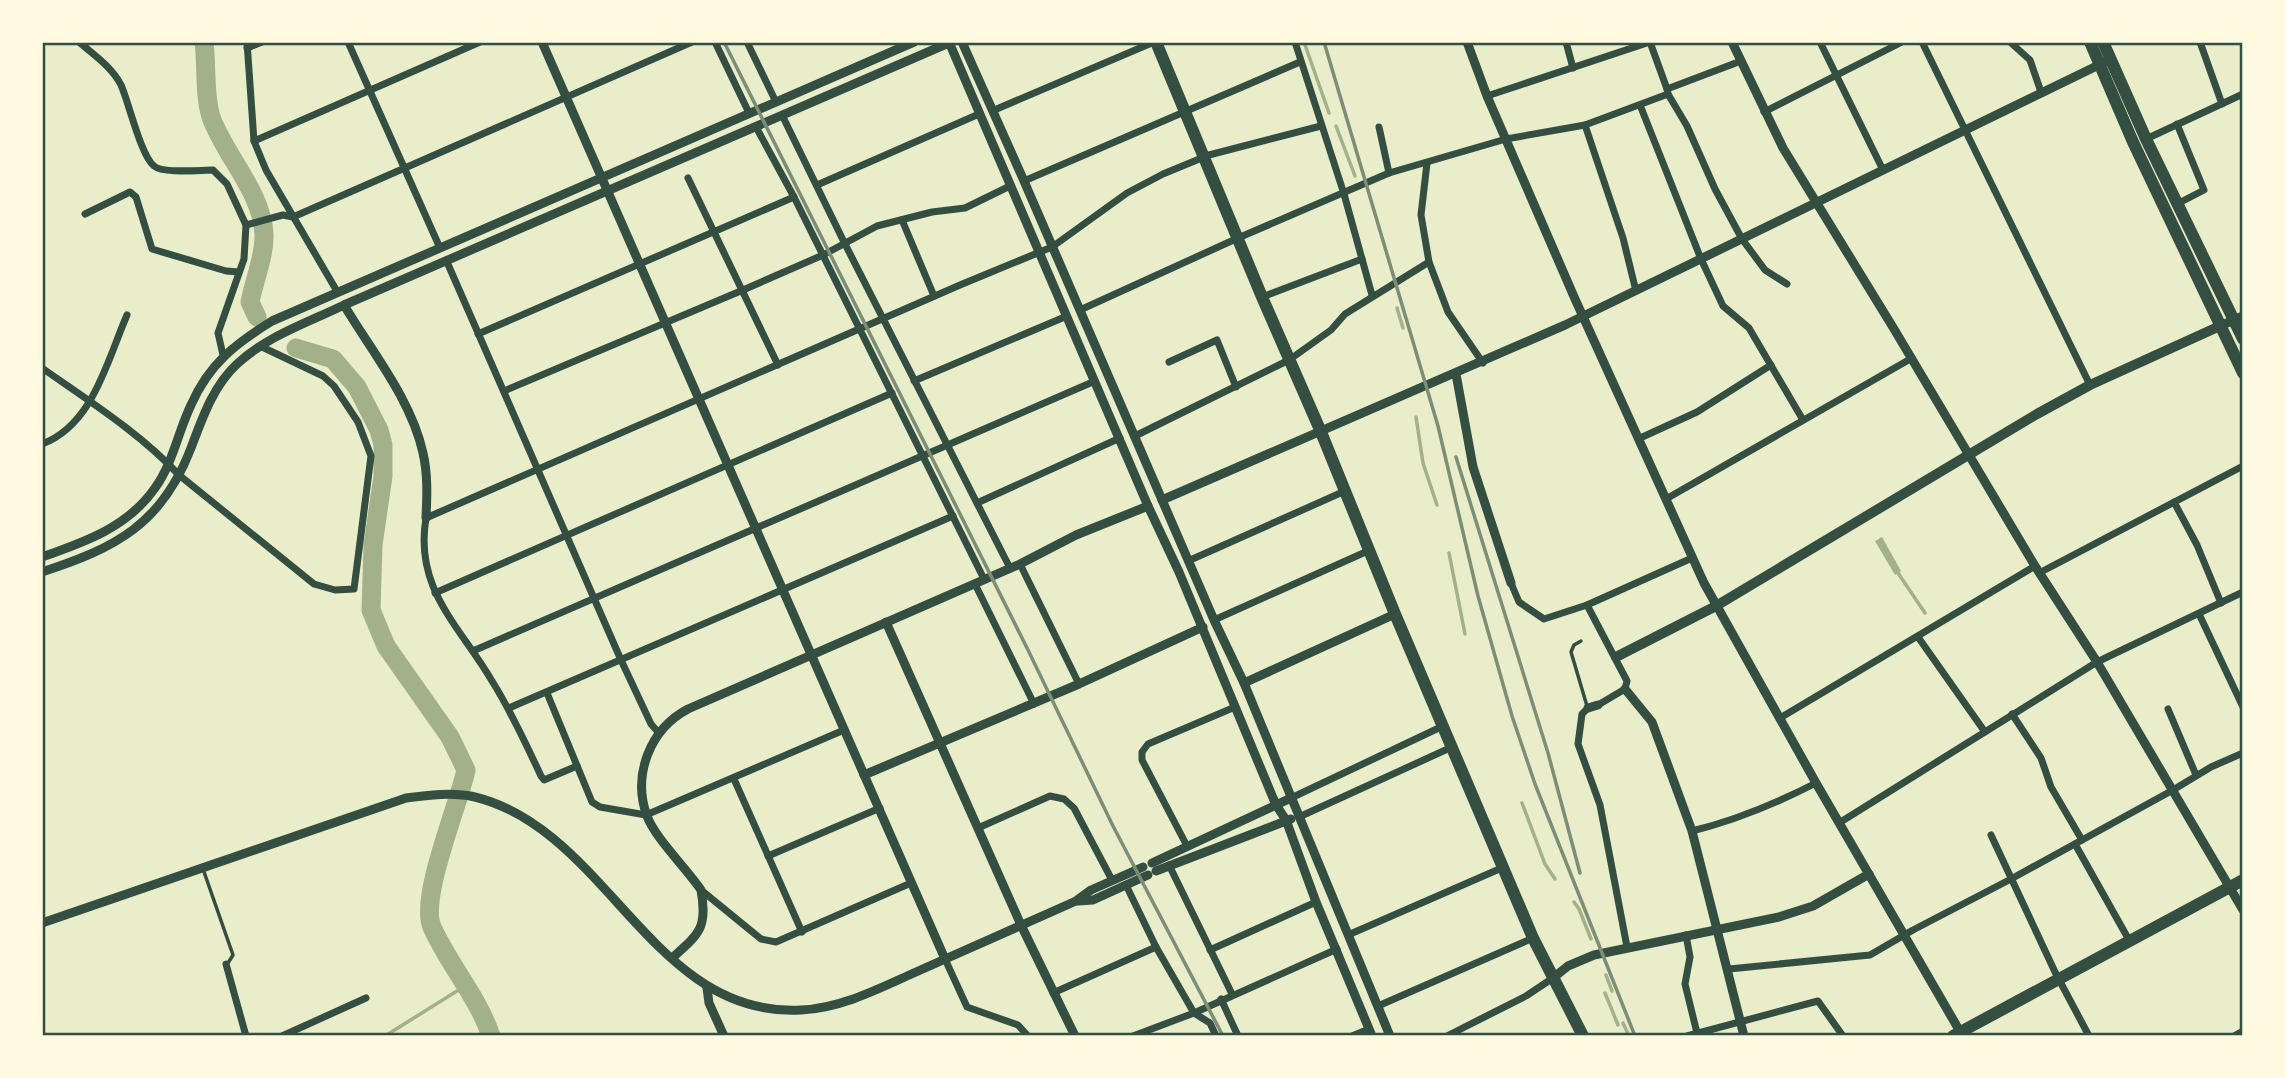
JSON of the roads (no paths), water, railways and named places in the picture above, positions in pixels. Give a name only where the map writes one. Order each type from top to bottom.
[{"type":"highway","points":[[1155,42],[1533,938],[1583,1036]]},
{"type":"highway","points":[[2090,42],[2146,139],[2238,318],[2243,339]]},
{"type":"highway","points":[[2103,42],[2104,63],[2243,373]]},
{"type":"highway","points":[[1959,1035],[2059,978],[2243,880]]},
{"type":"main road","points":[[1616,657],[1716,606],[1969,454],[2090,385],[2220,326]]},
{"type":"street","points":[[79,42],[105,63],[120,83],[152,166],[161,170],[213,170],[227,184],[249,224],[244,259],[218,333],[223,355]]},
{"type":"street","points":[[262,42],[247,45],[254,141],[266,170],[338,293]]},
{"type":"street","points":[[348,42],[440,248]]},
{"type":"street","points":[[254,141],[480,42]]},
{"type":"street","points":[[542,42],[967,1007],[1018,1025],[1028,1036]]},
{"type":"street","points":[[249,224],[283,215],[293,217],[692,42]]},
{"type":"street","points":[[715,42],[749,113]]},
{"type":"street","points":[[747,42],[776,102]]},
{"type":"street","points":[[42,556],[100,536],[136,509],[154,489],[169,464],[191,405],[223,355],[272,321],[914,42]]},
{"type":"street","points":[[42,572],[93,554],[125,536],[150,516],[179,475],[209,404],[236,365],[260,346],[344,305],[950,42],[1148,506],[1203,627],[1276,805],[1286,820],[1316,902],[1370,1032],[1352,1036]]},
{"type":"street","points":[[962,42],[1188,561],[1244,683],[1390,1036]]},
{"type":"street","points":[[992,111],[1155,42]]},
{"type":"street","points":[[1294,42],[1344,194],[1372,295]]},
{"type":"street","points":[[1467,42],[1583,316],[1692,558],[1716,606],[1959,1035]]},
{"type":"street","points":[[1566,42],[1573,68]]},
{"type":"street","points":[[1488,96],[1650,42],[1667,92],[1687,126],[1715,189],[1742,239],[1765,270],[1787,284]]},
{"type":"street","points":[[1732,42],[1783,148],[2097,662],[2243,910]]},
{"type":"street","points":[[1821,42],[1883,170]]},
{"type":"street","points":[[1764,112],[1902,42]]},
{"type":"street","points":[[1922,42],[2090,385]]},
{"type":"street","points":[[2010,42],[2030,60],[2041,92]]},
{"type":"street","points":[[2200,42],[2222,104]]},
{"type":"street","points":[[1080,310],[1389,173],[1506,139],[1585,125],[1640,105],[1741,61]]},
{"type":"street","points":[[1024,181],[1300,62]]},
{"type":"street","points":[[911,883],[776,942],[761,939],[701,890],[646,815],[642,790],[644,768],[658,732],[669,720],[688,709],[1020,564],[1076,535],[1483,363],[2104,63]]},
{"type":"street","points":[[2146,139],[2243,94]]},
{"type":"street","points":[[1640,105],[1701,259],[1723,306],[1749,328],[1803,420]]},
{"type":"street","points":[[817,185],[979,114]]},
{"type":"street","points":[[782,115],[1010,568]]},
{"type":"street","points":[[2178,124],[2204,190],[2178,204]]},
{"type":"street","points":[[1585,125],[1623,238],[1636,291]]},
{"type":"street","points":[[426,518],[1052,247],[1127,193],[1163,174],[1205,157],[1321,126]]},
{"type":"street","points":[[757,127],[953,516],[979,582],[1034,704]]},
{"type":"street","points":[[1380,127],[1389,173]]},
{"type":"street","points":[[1427,163],[1421,215],[1429,262],[1448,313],[1483,363]]},
{"type":"street","points":[[688,178],[778,365]]},
{"type":"street","points":[[504,391],[823,255],[877,226],[932,212],[965,208],[1010,186]]},
{"type":"street","points":[[85,214],[130,192],[136,197],[152,249],[226,271],[239,272]]},
{"type":"street","points":[[478,334],[794,197]]},
{"type":"street","points":[[902,220],[934,296]]},
{"type":"street","points":[[1262,297],[1362,259]]},
{"type":"street","points":[[447,262],[621,660],[651,724],[658,732]]},
{"type":"street","points":[[1135,436],[1289,360],[1331,330],[1345,314],[1372,295],[1429,262]]},
{"type":"street","points":[[344,305],[405,405],[419,437],[426,470],[424,553],[430,582],[443,609],[509,708],[544,780],[577,765]]},
{"type":"street","points":[[42,444],[68,430],[90,402],[127,315]]},
{"type":"street","points":[[914,381],[1067,316]]},
{"type":"street","points":[[2220,326],[2238,318]]},
{"type":"street","points":[[1169,362],[1217,340],[1236,387]]},
{"type":"street","points":[[42,368],[169,464],[314,584],[335,590],[354,589],[371,456],[358,422],[334,386],[323,376],[260,346]]},
{"type":"street","points":[[1666,499],[1912,358]]},
{"type":"street","points":[[1638,439],[1698,412],[1771,365]]},
{"type":"street","points":[[1456,374],[1473,467],[1519,602],[1544,619],[1587,604],[1692,558]]},
{"type":"street","points":[[473,651],[1095,381]]},
{"type":"street","points":[[435,593],[892,393]]},
{"type":"street","points":[[976,503],[1120,438]]},
{"type":"street","points":[[1780,718],[2038,569],[2243,466]]},
{"type":"street","points":[[1188,561],[1345,491]]},
{"type":"street","points":[[2174,502],[2197,545],[2221,603]]},
{"type":"street","points":[[509,708],[953,516]]},
{"type":"street","points":[[1214,620],[1371,550]]},
{"type":"street","points":[[1020,564],[1079,684]]},
{"type":"street","points":[[1839,823],[2097,662],[2243,592]]},
{"type":"street","points":[[1587,604],[1627,681],[1625,689],[1588,708],[1581,715],[1578,744],[1600,805],[1627,947]]},
{"type":"street","points":[[1244,683],[1395,614]]},
{"type":"street","points":[[2199,614],[2243,707]]},
{"type":"street","points":[[886,622],[1021,925],[1075,1036]]},
{"type":"street","points":[[864,775],[1034,704],[1203,627]]},
{"type":"street","points":[[1918,637],[1985,732]]},
{"type":"street","points":[[1625,689],[1652,722],[1692,831],[1744,1036]]},
{"type":"street","points":[[547,693],[592,802],[600,807],[646,815],[844,730]]},
{"type":"street","points":[[1188,846],[1142,760],[1142,752],[1148,744],[1235,707]]},
{"type":"street","points":[[2168,709],[2196,775]]},
{"type":"street","points":[[2012,714],[2041,758],[2051,787],[2129,940]]},
{"type":"street","points":[[1076,901],[1093,900],[1126,885],[1188,846],[1444,726]]},
{"type":"street","points":[[42,923],[406,798],[452,795],[474,797],[523,817],[548,833],[672,958],[707,988],[754,1007],[800,1010],[823,1007],[858,997],[1076,901],[1112,880],[1189,860],[1299,817],[1452,747]]},
{"type":"street","points":[[1729,969],[1870,955],[2196,775],[2243,753]]},
{"type":"street","points":[[734,779],[802,932]]},
{"type":"street","points":[[1692,831],[1730,822],[1771,806],[1816,783]]},
{"type":"street","points":[[978,828],[1050,796],[1063,799],[1073,808],[1112,880]]},
{"type":"street","points":[[768,856],[880,808]]},
{"type":"street","points":[[1991,835],[2089,1036]]},
{"type":"street","points":[[1169,865],[1232,995]]},
{"type":"street","points":[[1348,935],[1504,867]]},
{"type":"street","points":[[1447,1036],[1526,996],[1568,966],[1594,955],[1779,917],[1813,906],[1869,874]]},
{"type":"street","points":[[1126,885],[1156,947],[1194,1013],[1210,1023],[1216,1036]]},
{"type":"street","points":[[672,958],[700,930],[703,916],[701,890]]},
{"type":"street","points":[[1210,950],[1316,902]]},
{"type":"street","points":[[1686,934],[1690,957],[1685,984],[1697,1033]]},
{"type":"street","points":[[1378,1006],[1533,938]]},
{"type":"street","points":[[1053,993],[1156,947]]},
{"type":"street","points":[[1133,1036],[1194,1013],[1337,949]]},
{"type":"street","points":[[226,964],[246,1036]]},
{"type":"street","points":[[707,988],[709,1003],[724,1036]]},
{"type":"street","points":[[282,1036],[366,998]]},
{"type":"street","points":[[1221,999],[1238,1036]]},
{"type":"street","points":[[1687,1036],[1818,1001],[1843,1036]]},
{"type":"street","points":[[2234,1036],[2243,1031]]},
{"type":"lane","points":[[1581,641],[1574,645],[1571,652],[1588,708]]},
{"type":"lane","points":[[202,867],[233,955],[226,964]]},
{"type":"waterway","points":[[204,42],[207,99],[211,117],[250,189],[262,219],[263,251],[250,302],[257,317]]},
{"type":"waterway","points":[[1304,42],[1329,113]]},
{"type":"waterway","points":[[1336,126],[1355,176]]},
{"type":"waterway","points":[[1397,308],[1403,328]]},
{"type":"waterway","points":[[296,348],[333,359],[357,387],[379,430],[383,445],[383,476],[373,545],[371,610],[386,646],[450,737],[466,770],[435,874],[429,913],[439,941],[479,1008],[491,1036]]},
{"type":"waterway","points":[[1416,417],[1423,463],[1437,505]]},
{"type":"waterway","points":[[1449,553],[1465,634]]},
{"type":"waterway","points":[[1898,573],[1925,613]]},
{"type":"waterway","points":[[1522,803],[1545,864],[1555,879]]},
{"type":"waterway","points":[[1574,902],[1591,939]]},
{"type":"waterway","points":[[1606,975],[1612,991]]},
{"type":"waterway","points":[[385,1036],[465,986]]},
{"type":"waterway","points":[[1605,993],[1618,1025]]},
{"type":"waterway","points":[[1623,1023],[1629,1036]]},
{"type":"railway","points":[[724,42],[1113,826],[1223,1036]]},
{"type":"railway","points":[[1324,42],[1438,426],[1478,596],[1512,716],[1535,784],[1635,1036]]},
{"type":"railway","points":[[1456,457],[1548,753],[1580,873]]}]
